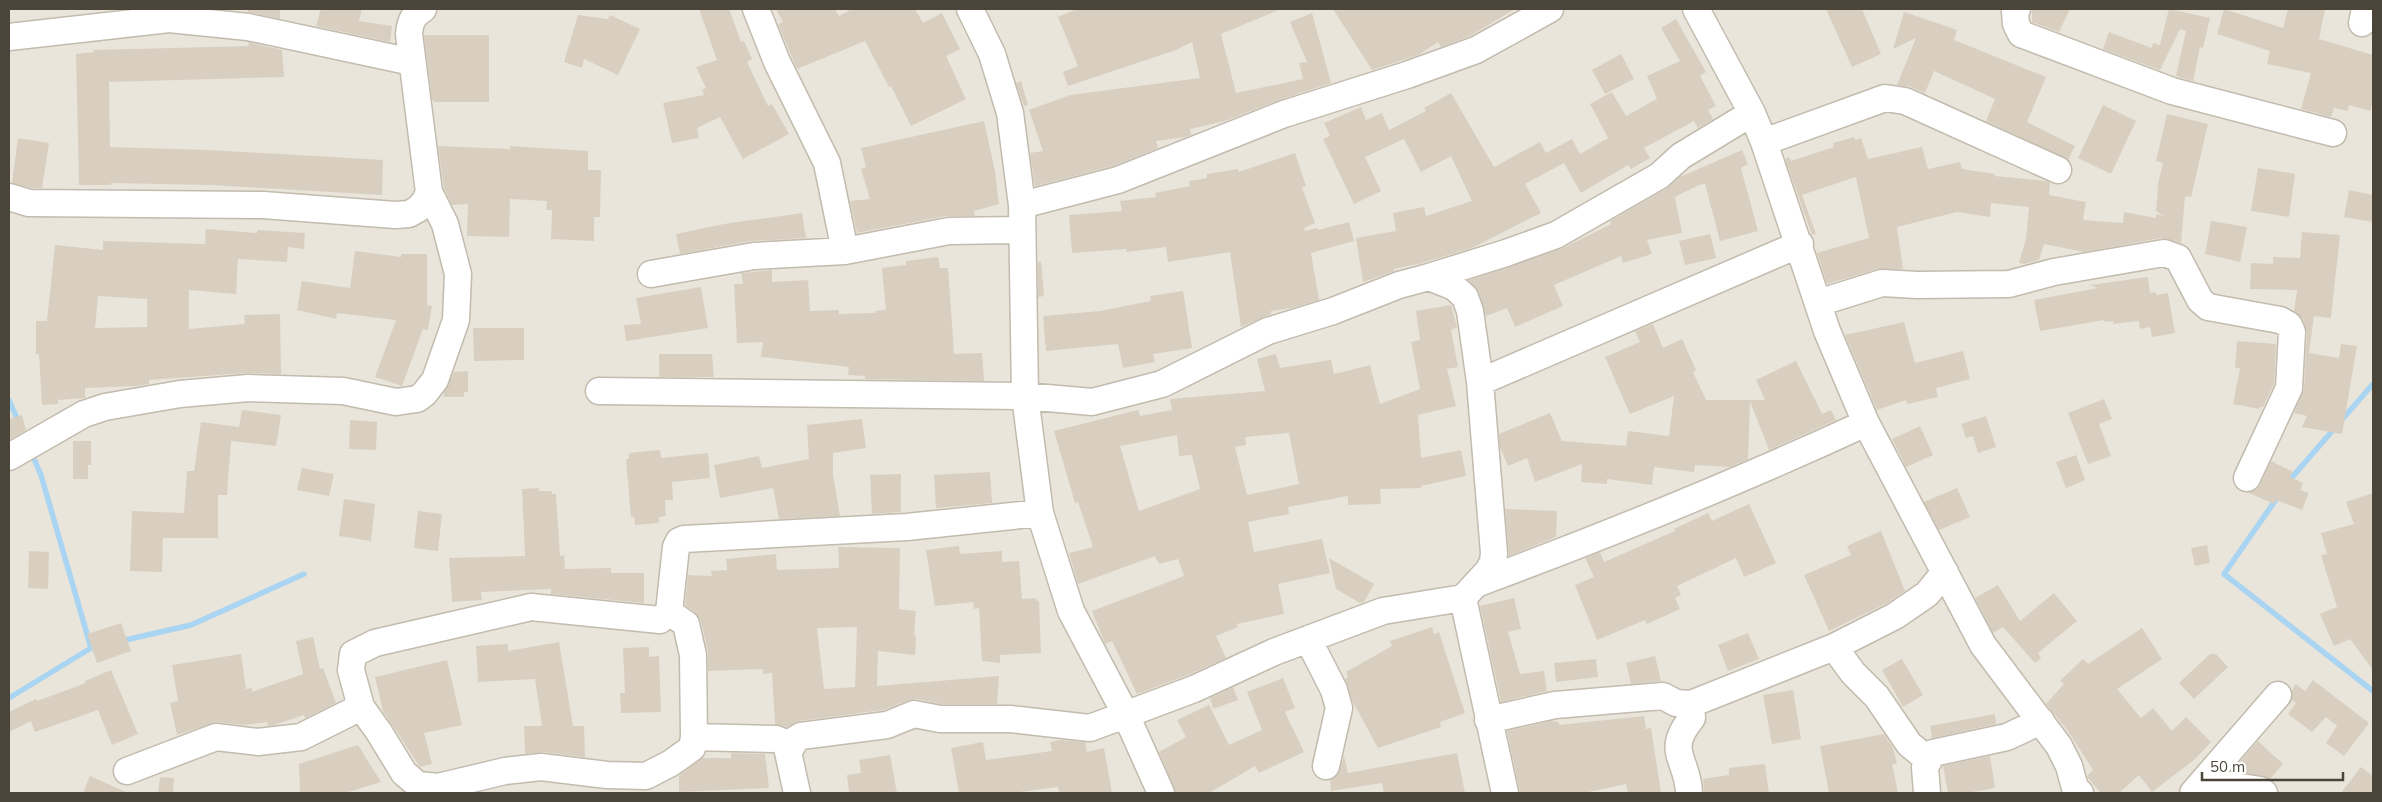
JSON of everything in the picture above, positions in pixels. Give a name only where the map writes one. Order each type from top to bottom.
[{"type":"street","points":[[9,457],[84,414],[105,407],[180,394],[248,388],[334,391],[396,402],[409,401],[424,394],[435,380],[456,320],[458,274],[444,224],[429,192],[409,34],[410,22],[423,9]]},
{"type":"street","points":[[756,9],[777,62],[827,164],[845,251]]},
{"type":"street","points":[[970,9],[992,54],[1010,113],[1022,218],[1025,396],[1040,513],[1071,611],[1126,715],[1161,793]]},
{"type":"street","points":[[651,274],[754,256],[845,251],[1022,218],[1284,114],[1407,75],[1476,50],[1550,9]]},
{"type":"street","points":[[1696,9],[1752,113],[1764,142],[1800,244],[1827,331],[1866,424],[1983,645],[2059,746],[2069,766],[2071,791]]},
{"type":"street","points":[[2008,10],[2021,34],[2163,88],[2333,133]]},
{"type":"street","points":[[9,38],[169,19],[248,27],[412,62]]},
{"type":"street","points":[[1764,142],[1885,98],[1905,101],[2058,170]]},
{"type":"street","points":[[599,391],[1025,396],[1092,402],[1162,384],[1268,331],[1333,311],[1399,285],[1506,253],[1556,235],[1659,176],[1681,156],[1752,113]]},
{"type":"street","points":[[9,197],[29,203],[263,204],[395,215],[409,214],[418,209],[425,201],[429,192]]},
{"type":"street","points":[[1480,382],[1800,244]]},
{"type":"street","points":[[1818,303],[1882,282],[1917,285],[2009,284],[2054,272],[2164,252],[2178,258],[2200,300],[2208,307],[2280,320],[2289,325],[2292,332],[2288,388],[2247,478]]},
{"type":"street","points":[[1429,276],[1454,287],[1465,297],[1470,311],[1480,382],[1494,553],[1493,562],[1488,571],[1470,591],[1488,720],[1504,793]]},
{"type":"street","points":[[789,751],[796,740],[802,736],[887,724],[914,714],[940,719],[1010,719],[1090,728],[1194,689],[1274,652],[1383,611],[1470,591],[1611,534],[1866,424]]},
{"type":"street","points":[[668,612],[686,624],[693,655],[694,737],[692,748],[671,763],[646,776],[608,775],[541,767],[505,771],[438,788],[418,784],[404,773],[361,707],[351,670],[353,654],[375,643],[531,607],[660,620],[668,612],[676,547],[684,539],[907,527],[1040,513]]},
{"type":"street","points":[[1488,720],[1555,705],[1663,696],[1676,703],[1691,704],[1834,647],[1895,616],[1927,594],[1945,572]]},
{"type":"street","points":[[1308,639],[1334,690],[1339,708],[1326,766]]},
{"type":"street","points":[[1834,647],[1853,673],[1877,697],[1909,744],[1927,759]]},
{"type":"street","points":[[2198,787],[2278,695]]},
{"type":"street","points":[[1689,793],[1689,780],[1678,752],[1680,733],[1692,718],[1691,704]]},
{"type":"street","points":[[127,771],[216,737],[258,742],[301,737],[361,707]]},
{"type":"street","points":[[1926,793],[1924,774],[1927,759],[1933,753],[2007,737],[2041,721]]},
{"type":"street","points":[[694,737],[776,739],[786,743],[797,793]]},
{"type":"street","points":[[2198,787],[2216,781],[2260,790],[2264,793]]},
{"type":"shaded area","points":[[9,9],[2373,9],[2373,793],[9,793]]},
{"type":"building","points":[[248,9],[280,9],[280,19],[248,12]]},
{"type":"building","points":[[321,9],[362,9],[359,21],[392,26],[390,42],[316,26]]},
{"type":"building","points":[[699,9],[729,9],[741,42],[744,41],[752,59],[747,62],[768,106],[772,104],[789,134],[743,159],[720,117],[697,128],[699,138],[672,143],[663,103],[704,95],[702,90],[706,88],[696,67],[717,60]]},
{"type":"building","points":[[776,9],[835,9],[839,16],[852,9],[915,9],[923,23],[942,13],[960,49],[946,56],[966,99],[911,126],[865,41],[797,69],[778,24],[783,22]]},
{"type":"building","points":[[1077,9],[1281,9],[1221,34],[1236,93],[1303,79],[1299,63],[1307,62],[1290,22],[1312,13],[1331,83],[1279,100],[1225,121],[1190,129],[1191,135],[1185,137],[1156,141],[1158,148],[1113,166],[1035,186],[1030,153],[1043,151],[1029,110],[1070,95],[1200,78],[1192,42],[1176,50],[1068,86],[1063,72],[1078,66],[1058,17]]},
{"type":"building","points":[[1333,9],[1515,9],[1470,36],[1441,47],[1438,42],[1418,55],[1372,70]]},
{"type":"building","points":[[1826,9],[1862,9],[1881,54],[1852,67]]},
{"type":"building","points":[[2032,9],[2070,9],[2059,32],[2032,22]]},
{"type":"building","points":[[2169,9],[2210,18],[2203,48],[2200,47],[2193,81],[2176,76],[2186,31],[2180,29],[2160,70],[2103,49],[2109,32],[2152,48],[2153,43],[2160,45]]},
{"type":"building","points":[[2224,9],[2283,28],[2288,9],[2325,9],[2319,39],[2373,55],[2373,101],[2370,111],[2349,105],[2348,111],[2334,108],[2331,117],[2301,109],[2311,73],[2267,64],[2270,51],[2217,34]]},
{"type":"building","points":[[1904,12],[1957,30],[1954,40],[2046,77],[2027,122],[2075,146],[2068,160],[1986,121],[1995,99],[1934,71],[1925,93],[1911,87],[1897,85],[1916,38],[1893,49]]},
{"type":"building","points":[[578,15],[608,19],[610,15],[640,29],[618,75],[584,59],[582,68],[564,62]]},
{"type":"building","points":[[1676,19],[1706,72],[1700,76],[1716,106],[1708,110],[1713,119],[1698,128],[1694,121],[1644,148],[1650,158],[1631,169],[1628,165],[1581,193],[1564,163],[1525,184],[1541,213],[1472,248],[1394,269],[1394,271],[1363,282],[1356,238],[1396,231],[1393,213],[1424,207],[1426,216],[1472,201],[1451,156],[1421,172],[1404,139],[1365,157],[1381,191],[1354,204],[1323,139],[1330,136],[1324,123],[1361,107],[1366,120],[1382,113],[1389,130],[1426,111],[1424,108],[1451,93],[1494,167],[1540,142],[1546,153],[1572,139],[1580,154],[1608,138],[1590,104],[1612,92],[1626,116],[1657,99],[1647,76],[1680,61],[1661,28]]},
{"type":"building","points":[[424,35],[489,35],[489,102],[435,102],[432,100]]},
{"type":"building","points":[[248,42],[282,50],[284,77],[109,82],[110,147],[209,150],[383,160],[382,195],[209,185],[111,183],[111,185],[79,185],[76,54],[94,52],[93,50],[249,46]]},
{"type":"building","points":[[1621,54],[1634,79],[1605,94],[1592,70]]},
{"type":"building","points":[[1021,81],[1028,105],[1024,106],[1016,83]]},
{"type":"building","points":[[2103,105],[2136,121],[2111,174],[2078,158]]},
{"type":"building","points":[[2167,114],[2208,124],[2191,197],[2185,196],[2181,243],[2161,238],[2084,252],[2044,244],[2039,260],[2024,264],[2019,263],[2026,239],[2029,207],[1991,203],[1990,217],[1957,212],[1897,227],[1903,269],[1878,269],[1827,284],[1817,253],[1869,238],[1856,177],[1802,195],[1816,234],[1812,235],[1785,159],[1789,157],[1791,161],[1834,147],[1833,143],[1854,137],[1855,140],[1861,138],[1868,159],[1922,147],[1928,169],[1960,162],[1962,169],[1995,174],[1995,176],[2047,181],[2050,183],[2049,195],[2086,202],[2083,220],[2123,223],[2124,212],[2156,218],[2156,214],[2165,216],[2156,211],[2157,188],[2163,163],[2156,161]]},
{"type":"building","points":[[984,121],[995,171],[999,204],[974,211],[975,216],[946,216],[857,233],[850,201],[870,199],[861,169],[866,167],[861,148]]},
{"type":"building","points":[[18,138],[49,143],[42,188],[31,188],[12,183]]},
{"type":"building","points":[[438,146],[510,149],[510,146],[588,151],[588,170],[601,170],[600,217],[594,217],[594,241],[551,239],[552,210],[546,210],[547,201],[510,199],[509,237],[467,236],[468,204],[452,205],[444,188]]},
{"type":"building","points":[[1742,150],[1748,164],[1741,168],[1758,231],[1720,241],[1705,184],[1699,185],[1675,197],[1682,233],[1647,240],[1652,254],[1623,263],[1621,256],[1554,285],[1563,306],[1515,327],[1507,308],[1486,316],[1479,292],[1469,280],[1563,248],[1611,224],[1610,221],[1666,189],[1680,177]]},
{"type":"building","points":[[1295,153],[1306,186],[1302,187],[1315,223],[1304,228],[1305,231],[1317,228],[1318,230],[1349,222],[1354,241],[1311,253],[1319,300],[1292,308],[1271,311],[1271,314],[1241,327],[1230,252],[1168,262],[1166,247],[1127,252],[1126,249],[1072,253],[1069,215],[1122,211],[1120,201],[1156,197],[1155,193],[1190,186],[1189,181],[1207,178],[1207,174],[1238,169],[1239,172]]},
{"type":"building","points":[[2258,168],[2295,174],[2289,217],[2251,211]]},
{"type":"building","points":[[2349,190],[2373,195],[2373,222],[2344,217]]},
{"type":"building","points":[[802,213],[806,238],[751,241],[680,254],[676,234],[724,224]]},
{"type":"building","points":[[2211,221],[2247,227],[2240,262],[2205,254]]},
{"type":"building","points":[[206,229],[257,233],[257,230],[305,233],[304,249],[288,247],[287,262],[238,259],[236,294],[189,290],[189,329],[245,324],[244,315],[280,314],[281,374],[247,373],[149,380],[149,384],[137,386],[85,388],[85,398],[58,400],[58,404],[42,405],[39,354],[36,354],[36,321],[47,321],[55,245],[103,250],[103,241],[205,244]],"holes":[[[98,296],[147,299],[147,327],[95,328]]]},
{"type":"building","points":[[2302,232],[2340,235],[2331,318],[2314,316],[2309,353],[2339,358],[2341,344],[2357,346],[2342,434],[2302,427],[2307,416],[2294,413],[2304,389],[2307,333],[2303,319],[2294,311],[2297,290],[2250,289],[2251,263],[2273,264],[2273,257],[2300,258]]},
{"type":"building","points":[[1710,234],[1716,258],[1685,265],[1679,241]]},
{"type":"building","points":[[355,251],[401,257],[401,254],[427,254],[427,305],[432,306],[428,330],[423,329],[402,386],[375,377],[396,320],[337,313],[336,319],[297,310],[302,281],[350,288]]},
{"type":"building","points":[[938,257],[940,268],[948,268],[954,354],[982,353],[984,381],[865,379],[865,376],[848,375],[849,367],[761,357],[763,342],[737,343],[734,284],[743,284],[741,273],[772,270],[772,282],[808,280],[810,311],[839,310],[839,314],[875,313],[875,311],[886,310],[882,268],[906,265],[906,261]]},
{"type":"building","points":[[1041,261],[1044,296],[1038,297],[1038,262]]},
{"type":"building","points":[[2148,277],[2150,293],[2156,292],[2156,295],[2168,293],[2175,333],[2152,337],[2150,327],[2140,329],[2139,321],[2113,324],[2113,321],[2105,322],[2104,320],[2040,331],[2034,300],[2098,288],[2090,285]]},
{"type":"building","points":[[701,287],[708,328],[626,341],[624,325],[641,324],[636,298]]},
{"type":"building","points":[[1183,291],[1192,348],[1153,354],[1155,362],[1123,368],[1118,344],[1046,351],[1043,316],[1100,311],[1151,301],[1150,296]]},
{"type":"building","points":[[1451,305],[1457,327],[1451,330],[1458,367],[1447,369],[1456,406],[1418,415],[1421,458],[1461,450],[1466,476],[1421,486],[1421,488],[1380,489],[1381,504],[1348,505],[1348,496],[1288,507],[1289,514],[1248,522],[1254,552],[1322,539],[1330,573],[1278,584],[1284,614],[1237,624],[1238,627],[1216,636],[1226,658],[1188,675],[1137,694],[1112,641],[1105,644],[1092,611],[1184,576],[1178,559],[1159,564],[1155,556],[1078,584],[1069,553],[1093,547],[1078,502],[1075,503],[1054,431],[1138,410],[1140,416],[1172,410],[1170,399],[1265,391],[1257,359],[1276,354],[1280,368],[1331,360],[1334,374],[1370,365],[1380,404],[1420,389],[1411,342],[1420,340],[1416,311]],"holes":[[[1289,433],[1299,484],[1247,495],[1235,447],[1246,445],[1245,437]],[[1177,435],[1179,456],[1192,455],[1200,489],[1139,511],[1120,446]]]},
{"type":"building","points":[[1904,322],[1915,363],[1963,351],[1970,379],[1936,388],[1938,397],[1907,404],[1906,400],[1877,410],[1845,335]]},
{"type":"building","points":[[1653,324],[1663,348],[1682,339],[1696,370],[1693,372],[1706,400],[1765,400],[1756,380],[1796,361],[1822,414],[1831,410],[1836,420],[1769,450],[1750,401],[1748,459],[1730,467],[1695,465],[1694,472],[1654,467],[1652,485],[1607,479],[1607,484],[1581,482],[1582,464],[1535,482],[1527,458],[1508,466],[1500,447],[1499,434],[1550,413],[1562,441],[1626,446],[1628,431],[1669,436],[1674,396],[1630,414],[1605,357],[1640,342],[1635,331]]},
{"type":"building","points":[[473,328],[524,328],[524,360],[474,361]]},
{"type":"building","points":[[2237,341],[2276,344],[2274,384],[2263,407],[2259,409],[2233,404],[2240,368],[2235,368]]},
{"type":"building","points":[[659,354],[712,354],[714,377],[659,377]]},
{"type":"building","points":[[468,371],[468,392],[464,392],[464,397],[444,397],[444,392],[454,372]]},
{"type":"building","points":[[2104,399],[2112,419],[2099,424],[2111,456],[2088,464],[2068,413]]},
{"type":"building","points":[[242,410],[281,415],[276,446],[231,441],[227,495],[218,495],[218,538],[163,538],[162,572],[130,571],[132,511],[184,513],[187,471],[194,471],[201,422],[239,427]]},
{"type":"building","points":[[22,415],[26,430],[9,440],[9,419]]},
{"type":"building","points":[[1986,416],[1996,447],[1978,453],[1973,436],[1966,438],[1961,424]]},
{"type":"building","points":[[862,419],[866,448],[833,453],[833,475],[840,516],[779,519],[773,488],[720,498],[714,465],[759,456],[762,468],[809,459],[807,425]]},
{"type":"building","points":[[350,420],[377,422],[376,450],[349,449]]},
{"type":"building","points":[[1920,426],[1933,455],[1906,467],[1892,439]]},
{"type":"building","points":[[73,441],[91,441],[91,465],[88,465],[88,479],[73,479]]},
{"type":"building","points":[[660,450],[661,458],[708,453],[710,478],[672,482],[673,500],[665,500],[666,516],[659,517],[659,523],[635,525],[634,517],[631,517],[626,459],[629,459],[629,453]]},
{"type":"building","points":[[2076,455],[2085,480],[2066,488],[2056,462]]},
{"type":"building","points":[[2271,461],[2293,472],[2290,477],[2303,483],[2300,490],[2309,493],[2302,510],[2276,500],[2274,504],[2249,493],[2256,490],[2260,485]]},
{"type":"building","points":[[302,468],[334,474],[329,496],[297,490]]},
{"type":"building","points":[[990,472],[992,503],[936,508],[934,475]]},
{"type":"building","points":[[901,474],[901,512],[872,514],[870,475]]},
{"type":"building","points":[[539,488],[539,491],[552,491],[552,494],[556,494],[560,556],[564,555],[565,569],[611,568],[611,573],[644,573],[644,603],[551,594],[551,589],[481,592],[482,600],[452,602],[449,558],[525,556],[522,489]]},
{"type":"building","points":[[1957,488],[1970,517],[1939,530],[1924,502]]},
{"type":"building","points":[[2373,493],[2373,670],[2350,639],[2334,646],[2320,614],[2337,607],[2321,555],[2327,554],[2321,533],[2354,524],[2346,502]]},
{"type":"building","points":[[344,499],[375,504],[371,541],[339,536]]},
{"type":"building","points":[[1749,504],[1776,563],[1744,577],[1736,558],[1677,586],[1681,595],[1675,598],[1680,609],[1647,624],[1645,620],[1597,640],[1575,585],[1594,577],[1585,558],[1600,552],[1604,562],[1675,531],[1674,529],[1708,513],[1712,521]]},
{"type":"building","points":[[1505,509],[1557,511],[1556,537],[1509,556]]},
{"type":"building","points":[[418,511],[442,514],[438,551],[414,548]]},
{"type":"building","points":[[1881,531],[1905,591],[1887,603],[1829,631],[1804,575],[1851,555],[1847,546]]},
{"type":"building","points":[[2207,545],[2210,563],[2195,566],[2191,548]]},
{"type":"building","points":[[959,546],[960,554],[1002,551],[1002,562],[1019,561],[1022,599],[1036,598],[1039,601],[1041,653],[1000,655],[1000,663],[982,661],[979,608],[974,609],[973,602],[935,606],[926,550]]},
{"type":"building","points":[[838,547],[900,548],[899,609],[916,611],[915,655],[878,651],[877,686],[999,676],[997,704],[941,704],[917,699],[909,700],[883,710],[799,721],[787,727],[775,724],[772,673],[763,674],[763,669],[708,671],[708,652],[701,621],[695,612],[685,605],[688,575],[712,576],[711,571],[727,570],[726,559],[776,554],[777,570],[839,568]],"holes":[[[857,627],[855,687],[824,689],[817,628]]]},
{"type":"building","points":[[29,551],[49,552],[48,589],[28,588]]},
{"type":"building","points":[[1329,558],[1374,584],[1364,602],[1360,603],[1336,589]]},
{"type":"building","points":[[1998,585],[2020,621],[2054,593],[2077,621],[2038,653],[2041,658],[2035,663],[2003,627],[1993,633],[1975,598]]},
{"type":"building","points":[[1514,598],[1521,629],[1508,632],[1520,674],[1544,671],[1547,691],[1501,702],[1480,606]]},
{"type":"building","points":[[121,623],[131,651],[97,663],[87,634]]},
{"type":"building","points":[[1432,627],[1434,634],[1439,632],[1465,713],[1440,722],[1441,727],[1378,748],[1353,702],[1345,679],[1348,677],[1346,672],[1392,646],[1390,641]]},
{"type":"building","points":[[2142,628],[2162,659],[2117,689],[2141,718],[2153,708],[2172,731],[2186,717],[2211,742],[2194,760],[2152,792],[2139,775],[2119,793],[2101,793],[2087,776],[2093,770],[2068,731],[2046,704],[2064,684],[2060,681],[2083,659],[2088,664]]},
{"type":"building","points":[[1748,633],[1759,659],[1728,671],[1718,645]]},
{"type":"building","points":[[313,637],[320,669],[323,668],[336,703],[305,718],[304,715],[274,725],[268,726],[267,722],[245,725],[217,722],[177,735],[170,703],[178,701],[172,665],[241,654],[246,689],[252,688],[252,692],[303,674],[296,641]]},
{"type":"building","points":[[559,642],[573,726],[584,726],[585,757],[543,752],[525,754],[524,726],[542,726],[535,679],[478,682],[476,646],[508,644],[508,651]]},
{"type":"building","points":[[649,647],[649,657],[659,656],[661,712],[621,713],[620,693],[625,693],[623,648]]},
{"type":"building","points":[[2210,654],[2216,654],[2228,667],[2194,699],[2179,683]]},
{"type":"building","points":[[1655,656],[1661,681],[1631,684],[1626,663]]},
{"type":"building","points":[[1596,659],[1598,677],[1556,682],[1554,663]]},
{"type":"building","points":[[1902,659],[1923,695],[1903,707],[1882,670]]},
{"type":"building","points":[[447,660],[462,725],[424,733],[432,764],[420,767],[383,711],[375,677]]},
{"type":"building","points":[[111,670],[138,734],[112,745],[98,710],[35,732],[31,721],[9,732],[9,712],[36,699],[37,701],[86,683],[85,681]]},
{"type":"building","points":[[1283,678],[1295,708],[1285,712],[1304,752],[1259,773],[1255,766],[1209,793],[1176,793],[1159,752],[1186,737],[1177,720],[1209,705],[1229,745],[1262,730],[1247,692]]},
{"type":"building","points":[[2313,680],[2369,723],[2344,756],[2326,743],[2337,726],[2326,717],[2312,732],[2288,714],[2296,703],[2292,700],[2292,690],[2296,684],[2305,691]]},
{"type":"building","points":[[1233,687],[1238,700],[1213,709],[1210,698]]},
{"type":"building","points":[[1793,690],[1801,739],[1772,744],[1763,695]]},
{"type":"building","points":[[1995,714],[1996,724],[1932,738],[1930,726]]},
{"type":"building","points":[[1644,716],[1646,729],[1651,728],[1661,793],[1628,793],[1626,784],[1584,793],[1520,793],[1507,731],[1551,721],[1559,722],[1559,725]]},
{"type":"building","points":[[1884,734],[1893,748],[1897,764],[1892,764],[1898,793],[1829,793],[1820,746]]},
{"type":"building","points":[[1060,740],[1085,742],[1087,752],[1104,748],[1112,793],[1059,793],[1058,787],[1012,793],[959,793],[951,748],[983,742],[986,760],[1052,751],[1050,742]]},
{"type":"building","points":[[2258,741],[2283,764],[2270,779],[2233,770]]},
{"type":"building","points":[[358,745],[381,782],[345,793],[300,793],[299,764]]},
{"type":"building","points":[[731,753],[765,754],[769,788],[679,792],[679,776],[702,758],[731,758]]},
{"type":"building","points":[[1457,753],[1465,793],[1384,793],[1382,783],[1331,791],[1330,780],[1337,776],[1344,756],[1348,773]]},
{"type":"building","points":[[890,755],[897,793],[849,793],[847,775],[861,773],[859,760]]},
{"type":"building","points":[[1990,756],[1995,788],[1966,793],[1948,793],[1943,766]]},
{"type":"building","points":[[1765,764],[1769,793],[1704,793],[1703,779],[1729,775],[1729,768]]},
{"type":"building","points":[[2361,767],[2373,776],[2373,793],[2341,793]]},
{"type":"building","points":[[90,776],[128,793],[83,793]]},
{"type":"building","points":[[160,777],[174,778],[173,793],[158,793]]},
{"type":"waterway","points":[[2288,482],[2373,384]]},
{"type":"waterway","points":[[9,400],[19,423]]},
{"type":"waterway","points":[[31,452],[41,475],[91,648]]},
{"type":"waterway","points":[[2277,498],[2224,574],[2373,691]]},
{"type":"waterway","points":[[121,641],[191,625],[304,574]]},
{"type":"waterway","points":[[9,698],[91,648],[98,647]]}]
